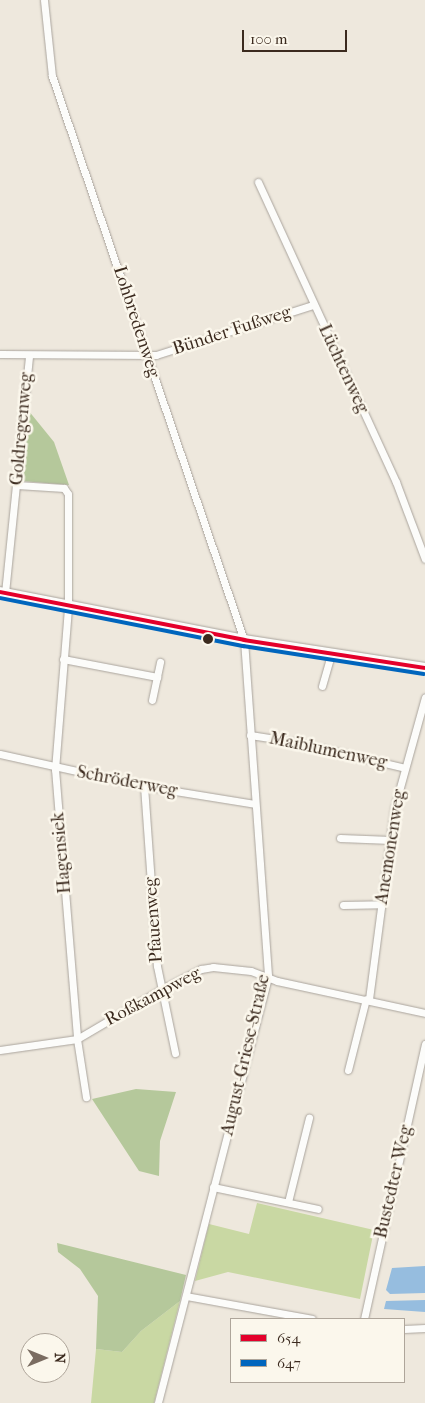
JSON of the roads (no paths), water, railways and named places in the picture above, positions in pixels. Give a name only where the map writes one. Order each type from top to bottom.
[{"type":"street","name":"Lohbredenweg","points":[[44,0],[52,76],[244,640]]},
{"type":"street","name":"Lüchtenweg","points":[[258,182],[396,482],[425,559]]},
{"type":"street","name":"Bünder Fußweg","points":[[0,354],[156,355],[313,305]]},
{"type":"street","name":"Goldregenweg","points":[[2,593],[17,485],[29,355]]},
{"type":"street","name":"Hagensiek","points":[[17,485],[64,488],[68,494],[68,608],[55,768],[77,1039],[86,1097]]},
{"type":"street","points":[[2,593],[68,608],[244,640],[425,668]]},
{"type":"street","name":"August-Griese-Straße","points":[[158,1403],[268,977],[254,804],[244,640]]},
{"type":"street","points":[[322,686],[331,654]]},
{"type":"street","points":[[64,659],[157,677]]},
{"type":"street","points":[[152,700],[160,662]]},
{"type":"street","name":"Anemonenweg","points":[[348,1070],[368,999],[394,809],[425,697]]},
{"type":"street","name":"Maiblumenweg","points":[[250,735],[296,742],[405,768]]},
{"type":"street","name":"Schröderweg","points":[[0,754],[55,768],[144,786],[254,804]]},
{"type":"street","name":"Pfauenweg","points":[[144,786],[157,966],[175,1053]]},
{"type":"street","points":[[340,838],[391,840]]},
{"type":"street","points":[[343,906],[382,904]]},
{"type":"street","name":"Roßkampweg","points":[[0,1050],[77,1039],[162,989],[201,969],[213,967],[251,971],[268,977],[425,1013]]},
{"type":"street","name":"Bustedter Weg","points":[[364,1318],[425,1044]]},
{"type":"street","points":[[288,1202],[309,1118]]},
{"type":"street","points":[[214,1187],[318,1209]]},
{"type":"street","points":[[186,1296],[307,1318]]},
{"type":"street","points":[[405,1329],[425,1328]]},
{"type":"water","points":[[425,1266],[425,1293],[390,1294],[386,1290],[392,1268]]},
{"type":"water","points":[[425,1300],[425,1312],[384,1309],[386,1301]]}]
